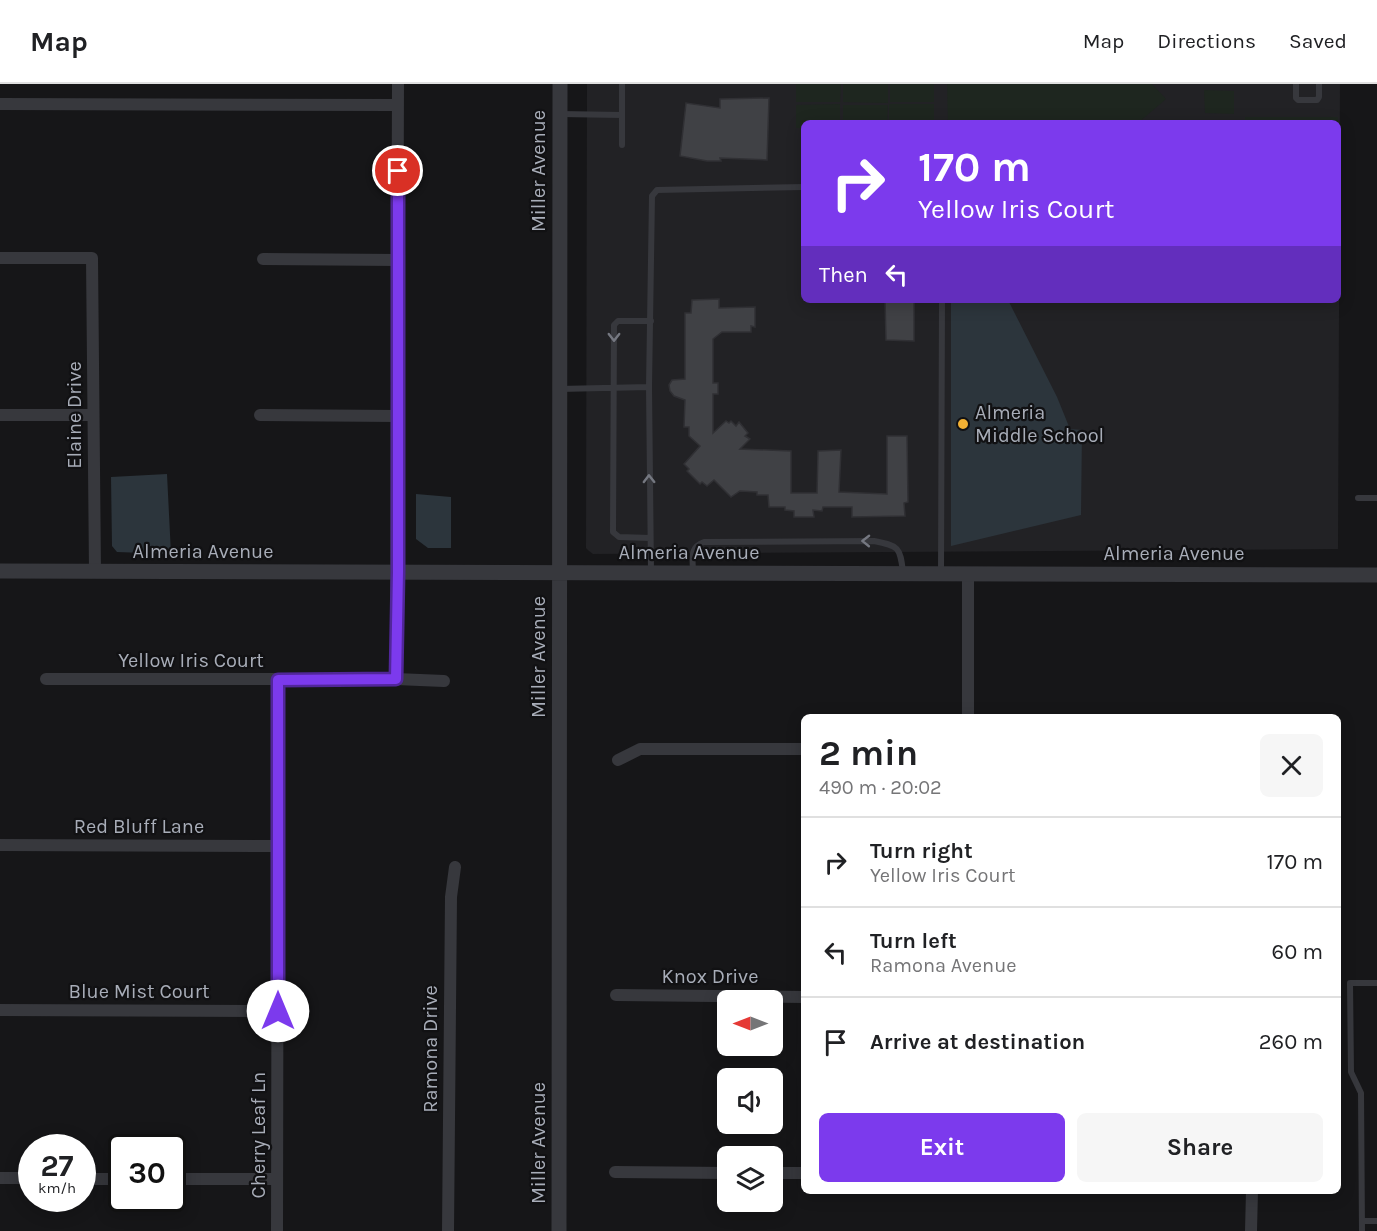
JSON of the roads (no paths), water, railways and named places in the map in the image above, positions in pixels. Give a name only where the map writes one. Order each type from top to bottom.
[{"type":"street","points":[[396,679],[398,84]]},
{"type":"street","name":"Miller Avenue","points":[[559,1231],[560,84]]},
{"type":"street","points":[[0,104],[398,105]]},
{"type":"street","name":"Elaine Drive","points":[[0,258],[92,258],[95,572]]},
{"type":"street","points":[[262,259],[398,260]]},
{"type":"street","points":[[0,415],[93,415]]},
{"type":"street","points":[[260,415],[397,416]]},
{"type":"street","name":"Almeria Avenue","points":[[0,571],[1377,575]]},
{"type":"street","points":[[968,574],[968,714]]},
{"type":"street","name":"Yellow Iris Court","points":[[46,679],[444,681]]},
{"type":"street","name":"Cherry Leaf Ln","points":[[277,1231],[278,680]]},
{"type":"street","points":[[618,760],[640,749],[801,749]]},
{"type":"street","name":"Red Bluff Lane","points":[[0,845],[278,846]]},
{"type":"street","name":"Ramona Drive","points":[[448,1231],[451,897],[455,867]]},
{"type":"street","name":"Knox Drive","points":[[616,995],[801,996]]},
{"type":"street","name":"Blue Mist Court","points":[[0,1010],[278,1011]]},
{"type":"street","points":[[615,1172],[717,1173]]},
{"type":"street","points":[[783,1173],[801,1173]]},
{"type":"street","points":[[0,1178],[18,1178]]},
{"type":"street","points":[[186,1179],[277,1179]]},
{"type":"street","points":[[1251,1231],[1252,1194]]},
{"type":"lane","points":[[622,84],[622,145]]},
{"type":"lane","points":[[1296,84],[1298,100],[1317,100],[1319,84]]},
{"type":"lane","points":[[559,114],[622,115]]},
{"type":"lane","points":[[651,572],[649,387],[652,196],[657,190],[801,187]]},
{"type":"lane","points":[[941,574],[942,303]]},
{"type":"lane","points":[[650,538],[619,537],[613,532],[614,325],[618,321],[651,321]]},
{"type":"lane","points":[[559,389],[649,387]]},
{"type":"lane","points":[[1358,498],[1377,498]]},
{"type":"lane","points":[[693,574],[694,549],[696,544],[704,542],[874,541],[892,545],[897,549],[901,556],[903,573]]},
{"type":"lane","points":[[1362,1231],[1361,1093],[1351,1072],[1350,983],[1377,983]]},
{"type":"lane","points":[[1362,1221],[1377,1221]]},
{"type":"place","name":"Almeria Middle School","points":[[963,424]]}]
